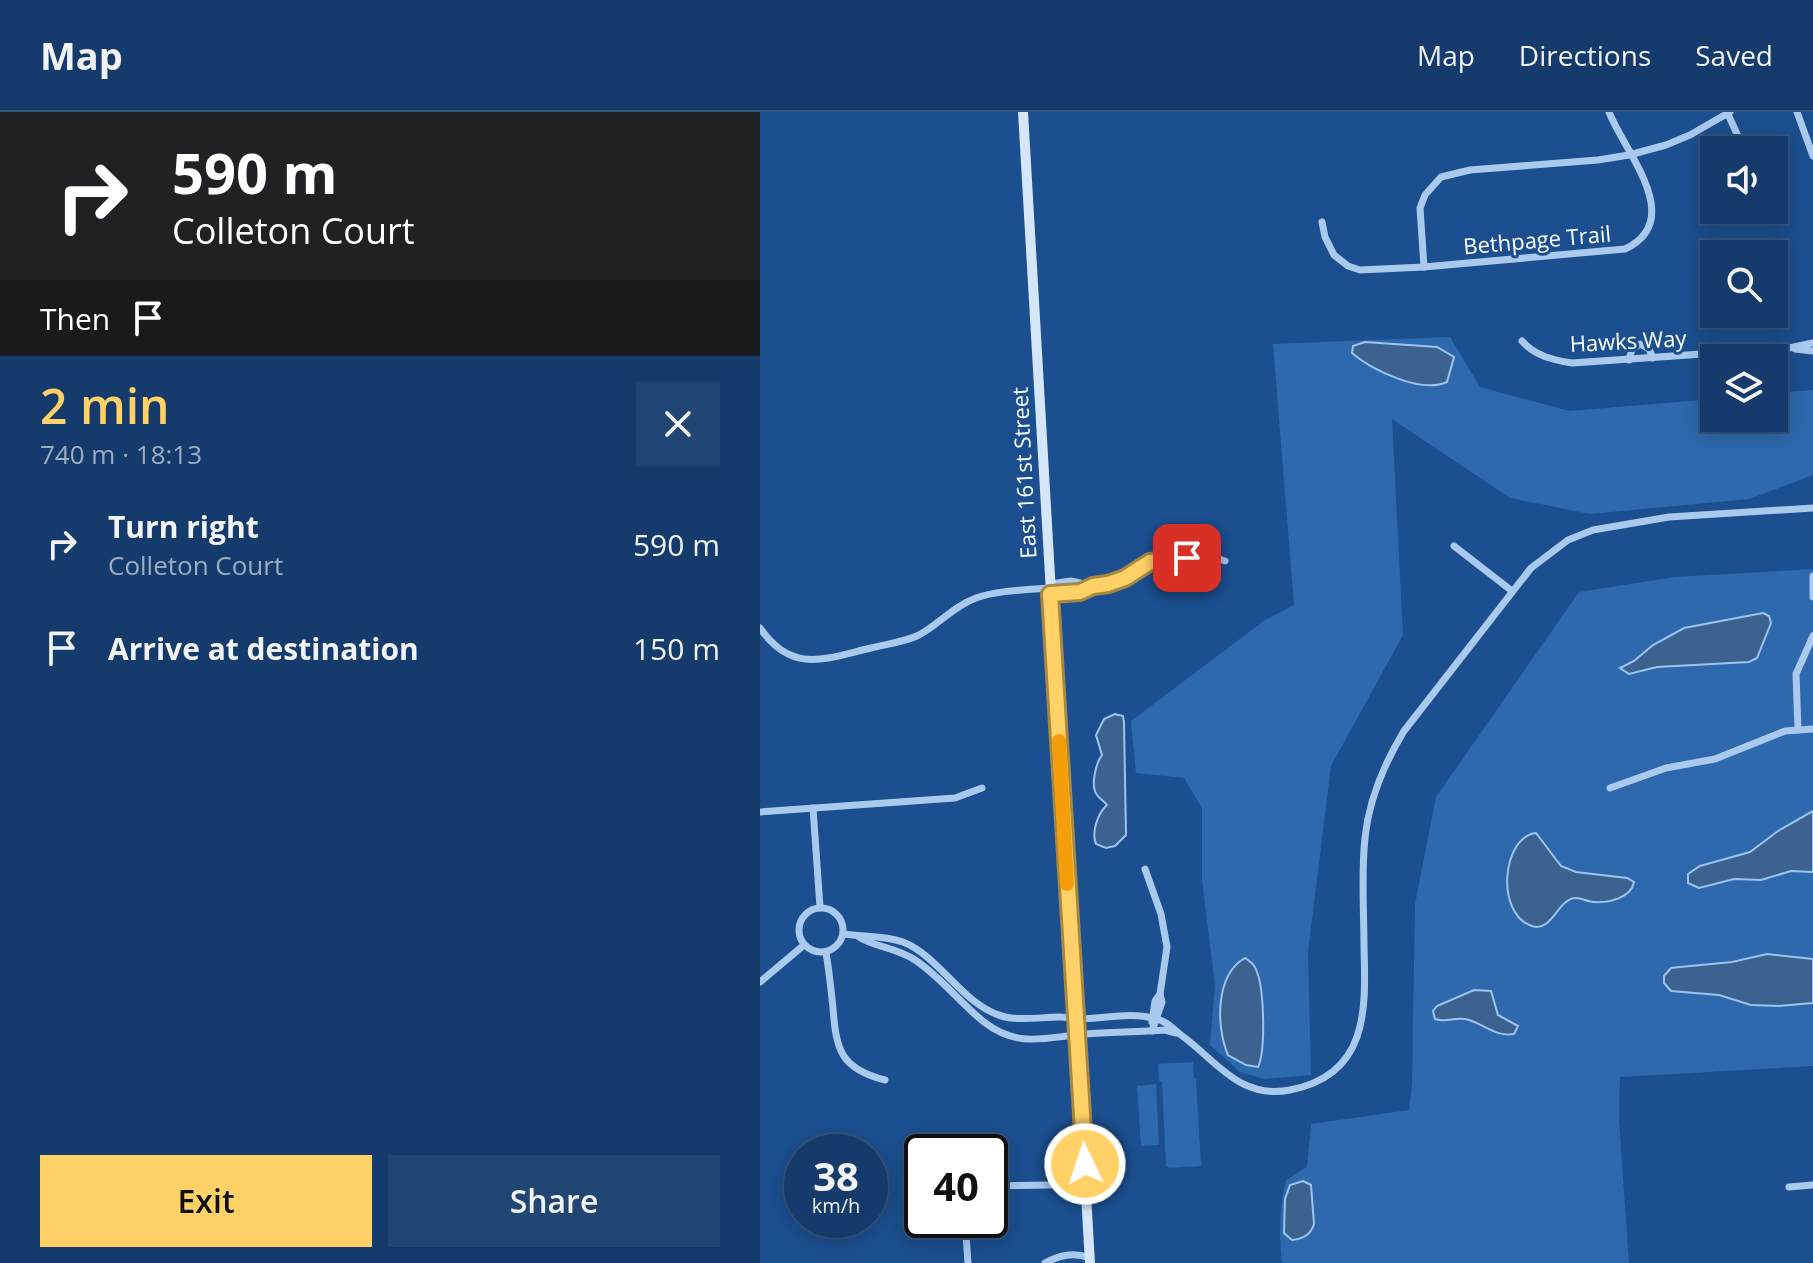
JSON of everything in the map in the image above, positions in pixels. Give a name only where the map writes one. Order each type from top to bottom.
[{"type":"street","name":"East 161st Street","points":[[1023,112],[1077,1035],[1086,1261]]},
{"type":"street","name":"Bethpage Trail","points":[[1322,222],[1334,255],[1354,268],[1368,270],[1617,251],[1631,246],[1648,228],[1652,205],[1649,191],[1609,112]]},
{"type":"street","points":[[1424,267],[1420,208],[1425,195],[1441,177],[1470,170],[1598,160],[1630,154],[1690,135],[1729,112],[1736,136]]},
{"type":"street","points":[[1797,112],[1813,156]]},
{"type":"street","name":"Hawks Way","points":[[1522,341],[1530,351],[1560,361],[1586,363],[1789,348],[1813,343]]},
{"type":"street","points":[[1629,360],[1632,349],[1640,344],[1649,349],[1653,358]]},
{"type":"street","name":"Hawks Way","points":[[1789,348],[1813,351]]},
{"type":"street","points":[[844,934],[859,937],[873,935],[904,943],[915,949],[964,993],[1008,1018],[1155,1018],[1178,1033],[1226,1076],[1254,1089],[1287,1091],[1324,1079],[1352,1051],[1364,1015],[1363,864],[1365,833],[1375,789],[1389,755],[1404,731],[1531,568],[1568,540],[1593,530],[1669,517],[1813,508]]},
{"type":"street","points":[[1454,546],[1512,591]]},
{"type":"street","points":[[760,628],[770,642],[787,655],[801,659],[824,659],[915,637],[960,606],[980,597],[1050,589],[1071,581],[1093,586],[1119,580],[1156,560],[1210,556],[1225,561]]},
{"type":"street","points":[[1813,576],[1813,596]]},
{"type":"street","points":[[1798,730],[1796,674],[1813,636]]},
{"type":"street","points":[[1610,788],[1666,768],[1715,759],[1766,737],[1813,729]]},
{"type":"street","points":[[760,812],[955,798],[982,788]]},
{"type":"street","points":[[813,808],[820,907]]},
{"type":"street","points":[[1145,869],[1166,938],[1166,963],[1160,994],[1155,1001],[1152,1031]]},
{"type":"street","points":[[820,907],[836,913],[843,923],[844,934],[836,948],[814,952],[804,945],[799,934],[801,921],[808,912],[820,907]]},
{"type":"street","points":[[859,937],[897,949],[915,959],[986,1024],[1004,1033],[1041,1040],[1152,1031],[1178,1033]]},
{"type":"street","points":[[760,982],[804,945]]},
{"type":"street","points":[[826,952],[838,1046],[853,1068],[866,1076],[885,1080]]},
{"type":"street","points":[[1008,1186],[1050,1185]]},
{"type":"street","points":[[1789,1187],[1813,1185]]},
{"type":"street","points":[[966,1238],[968,1263]]},
{"type":"street","points":[[1045,1263],[1063,1255],[1079,1254],[1086,1261]]},
{"type":"shaded area","points":[[1450,337],[1480,387],[1569,411],[1700,400],[1700,432],[1788,432],[1788,392],[1813,390],[1813,475],[1749,499],[1590,514],[1510,498],[1392,419],[1403,635],[1331,766],[1308,952],[1311,1075],[1264,1079],[1240,1072],[1210,1045],[1215,986],[1202,880],[1202,808],[1184,778],[1136,773],[1131,721],[1265,620],[1294,605],[1273,344]]},
{"type":"shaded area","points":[[1365,342],[1437,347],[1454,357],[1447,382],[1424,385],[1384,373],[1352,353],[1353,346]]},
{"type":"shaded area","points":[[1813,569],[1813,1066],[1620,1077],[1619,1120],[1629,1263],[1282,1263],[1280,1221],[1286,1180],[1307,1167],[1311,1124],[1409,1110],[1415,904],[1436,797],[1579,592],[1675,577]]},
{"type":"shaded area","points":[[1763,613],[1769,616],[1771,623],[1757,658],[1749,662],[1657,667],[1629,674],[1620,668],[1684,628]]},
{"type":"shaded area","points":[[1115,714],[1123,716],[1124,722],[1126,835],[1115,846],[1106,848],[1096,844],[1094,834],[1096,823],[1107,805],[1097,795],[1094,786],[1102,755],[1096,735],[1104,719]]},
{"type":"shaded area","points":[[1813,811],[1813,872],[1791,871],[1761,880],[1734,879],[1699,888],[1688,883],[1688,874],[1700,866],[1750,852]]},
{"type":"shaded area","points":[[1536,833],[1561,866],[1576,872],[1627,878],[1634,882],[1632,887],[1624,896],[1606,902],[1570,899],[1545,925],[1532,926],[1520,919],[1512,907],[1507,876],[1516,848],[1525,838]]},
{"type":"shaded area","points":[[1767,954],[1813,959],[1813,1003],[1751,1005],[1719,995],[1671,991],[1664,983],[1664,976],[1671,968],[1732,962]]},
{"type":"shaded area","points":[[1245,958],[1256,970],[1261,992],[1263,1034],[1258,1067],[1246,1065],[1228,1055],[1221,1030],[1223,989],[1235,966]]},
{"type":"shaded area","points":[[1474,990],[1491,991],[1498,1015],[1518,1026],[1514,1034],[1496,1032],[1465,1019],[1435,1019],[1433,1011],[1437,1006]]},
{"type":"shaded area","points":[[1193,1062],[1201,1166],[1169,1168],[1166,1166],[1162,1082],[1159,1081],[1158,1064]]},
{"type":"shaded area","points":[[1156,1084],[1159,1145],[1141,1146],[1137,1086]]},
{"type":"shaded area","points":[[1303,1181],[1311,1185],[1314,1224],[1306,1236],[1292,1240],[1284,1233],[1285,1199],[1290,1185]]},
{"type":"slow traffic","points":[[1059,741],[1067,884]]},
{"type":"route","points":[[1085,1164],[1050,594],[1080,592],[1108,584],[1156,560],[1187,558]]}]
